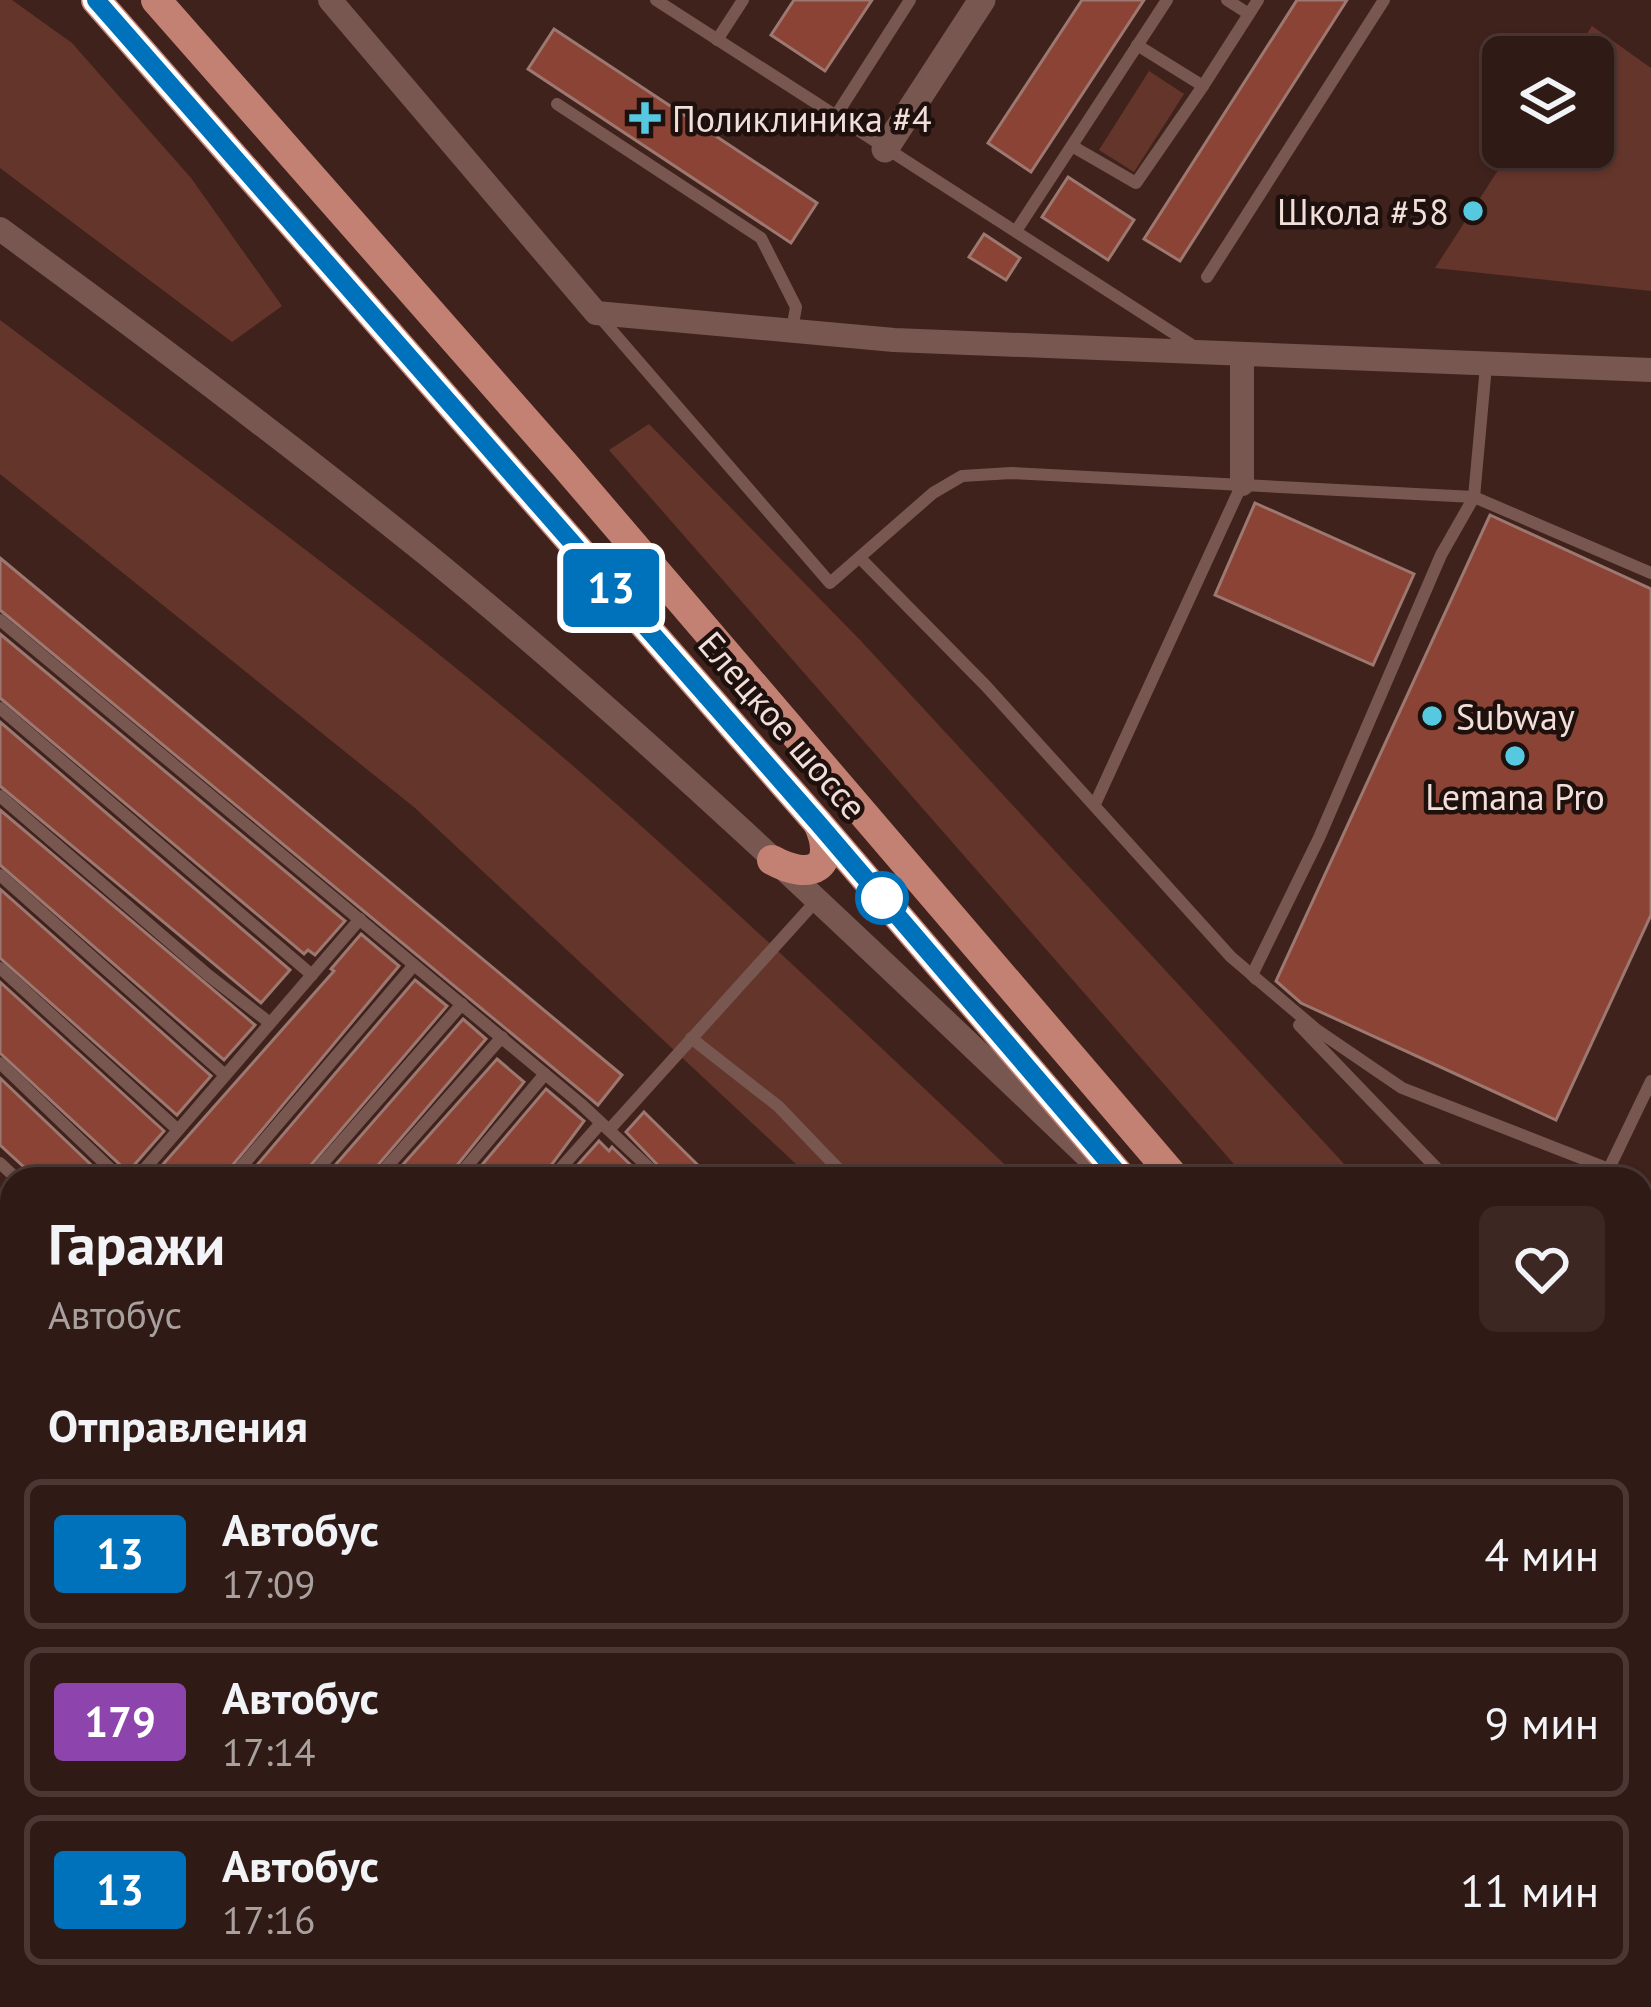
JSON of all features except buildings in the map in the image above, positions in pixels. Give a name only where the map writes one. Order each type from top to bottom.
[{"type":"main road","name":"Елецкое шоссе","points":[[95,0],[818,823],[1113,1167]]},
{"type":"main road","name":"Елецкое шоссе","points":[[156,0],[562,463],[1167,1167]]},
{"type":"main road","points":[[772,860],[792,871],[814,869],[826,848],[818,823]]},
{"type":"street","points":[[330,0],[596,313],[894,340],[1651,370]]},
{"type":"street","points":[[885,149],[982,0]]},
{"type":"street","points":[[0,229],[186,364],[427,555],[772,860],[1099,1167]]},
{"type":"street","points":[[1242,355],[1242,484]]},
{"type":"lane","points":[[656,0],[1204,354]]},
{"type":"lane","points":[[717,40],[743,0]]},
{"type":"lane","points":[[835,117],[910,0]]},
{"type":"lane","points":[[1016,231],[1166,0]]},
{"type":"lane","points":[[1227,0],[1249,14]]},
{"type":"lane","points":[[1072,146],[1136,183],[1258,0]]},
{"type":"lane","points":[[1207,277],[1384,0]]},
{"type":"lane","points":[[1137,45],[1203,86]]},
{"type":"lane","points":[[557,104],[761,238],[796,307],[792,331]]},
{"type":"lane","points":[[596,313],[830,583],[933,493],[962,476],[1011,473],[1474,497],[1651,573]]},
{"type":"lane","points":[[1252,975],[1326,822],[1441,555],[1474,497],[1486,366]]},
{"type":"lane","points":[[1095,805],[1242,484]]},
{"type":"lane","points":[[860,558],[986,686],[1156,877],[1436,1167]]},
{"type":"lane","points":[[0,620],[502,1037],[605,1126],[643,1167]]},
{"type":"lane","points":[[0,708],[312,975]]},
{"type":"lane","points":[[0,796],[208,975],[271,1023]]},
{"type":"lane","points":[[0,875],[225,1076]]},
{"type":"lane","points":[[563,1167],[691,1038],[816,901]]},
{"type":"lane","points":[[146,1167],[360,919]]},
{"type":"lane","points":[[241,1167],[415,964]]},
{"type":"lane","points":[[0,968],[178,1130]]},
{"type":"lane","points":[[1252,975],[1317,1030],[1402,1088],[1589,1167]]},
{"type":"lane","points":[[319,1167],[462,1004]]},
{"type":"lane","points":[[387,1167],[502,1037]]},
{"type":"lane","points":[[691,1038],[778,1106],[836,1167]]},
{"type":"lane","points":[[0,1063],[108,1167]]},
{"type":"lane","points":[[466,1167],[545,1074]]},
{"type":"lane","points":[[1609,1167],[1651,1081]]},
{"type":"shaded area","points":[[0,0],[12,0],[72,43],[191,178],[282,306],[232,342],[0,168]]},
{"type":"shaded area","points":[[1592,26],[1606,36],[1586,36]]},
{"type":"shaded area","points":[[1614,42],[1651,68],[1651,291],[1435,268],[1499,168],[1614,168]]},
{"type":"shaded area","points":[[1149,71],[1184,94],[1134,172],[1099,150]]},
{"type":"shaded area","points":[[0,320],[298,544],[516,718],[697,877],[1007,1167],[799,1167],[415,808],[0,474]]},
{"type":"shaded area","points":[[649,424],[861,641],[1347,1167],[1236,1167],[609,450]]},
{"type":"bus line","name":"13","points":[[96,0],[818,823],[1113,1167]]},
{"type":"place","name":"Поликлиника #4","points":[[645,118]]},
{"type":"place","name":"Школа #58","points":[[1473,211]]},
{"type":"place","name":"Subway","points":[[1432,716]]},
{"type":"place","name":"Lemana Pro","points":[[1515,756]]}]
